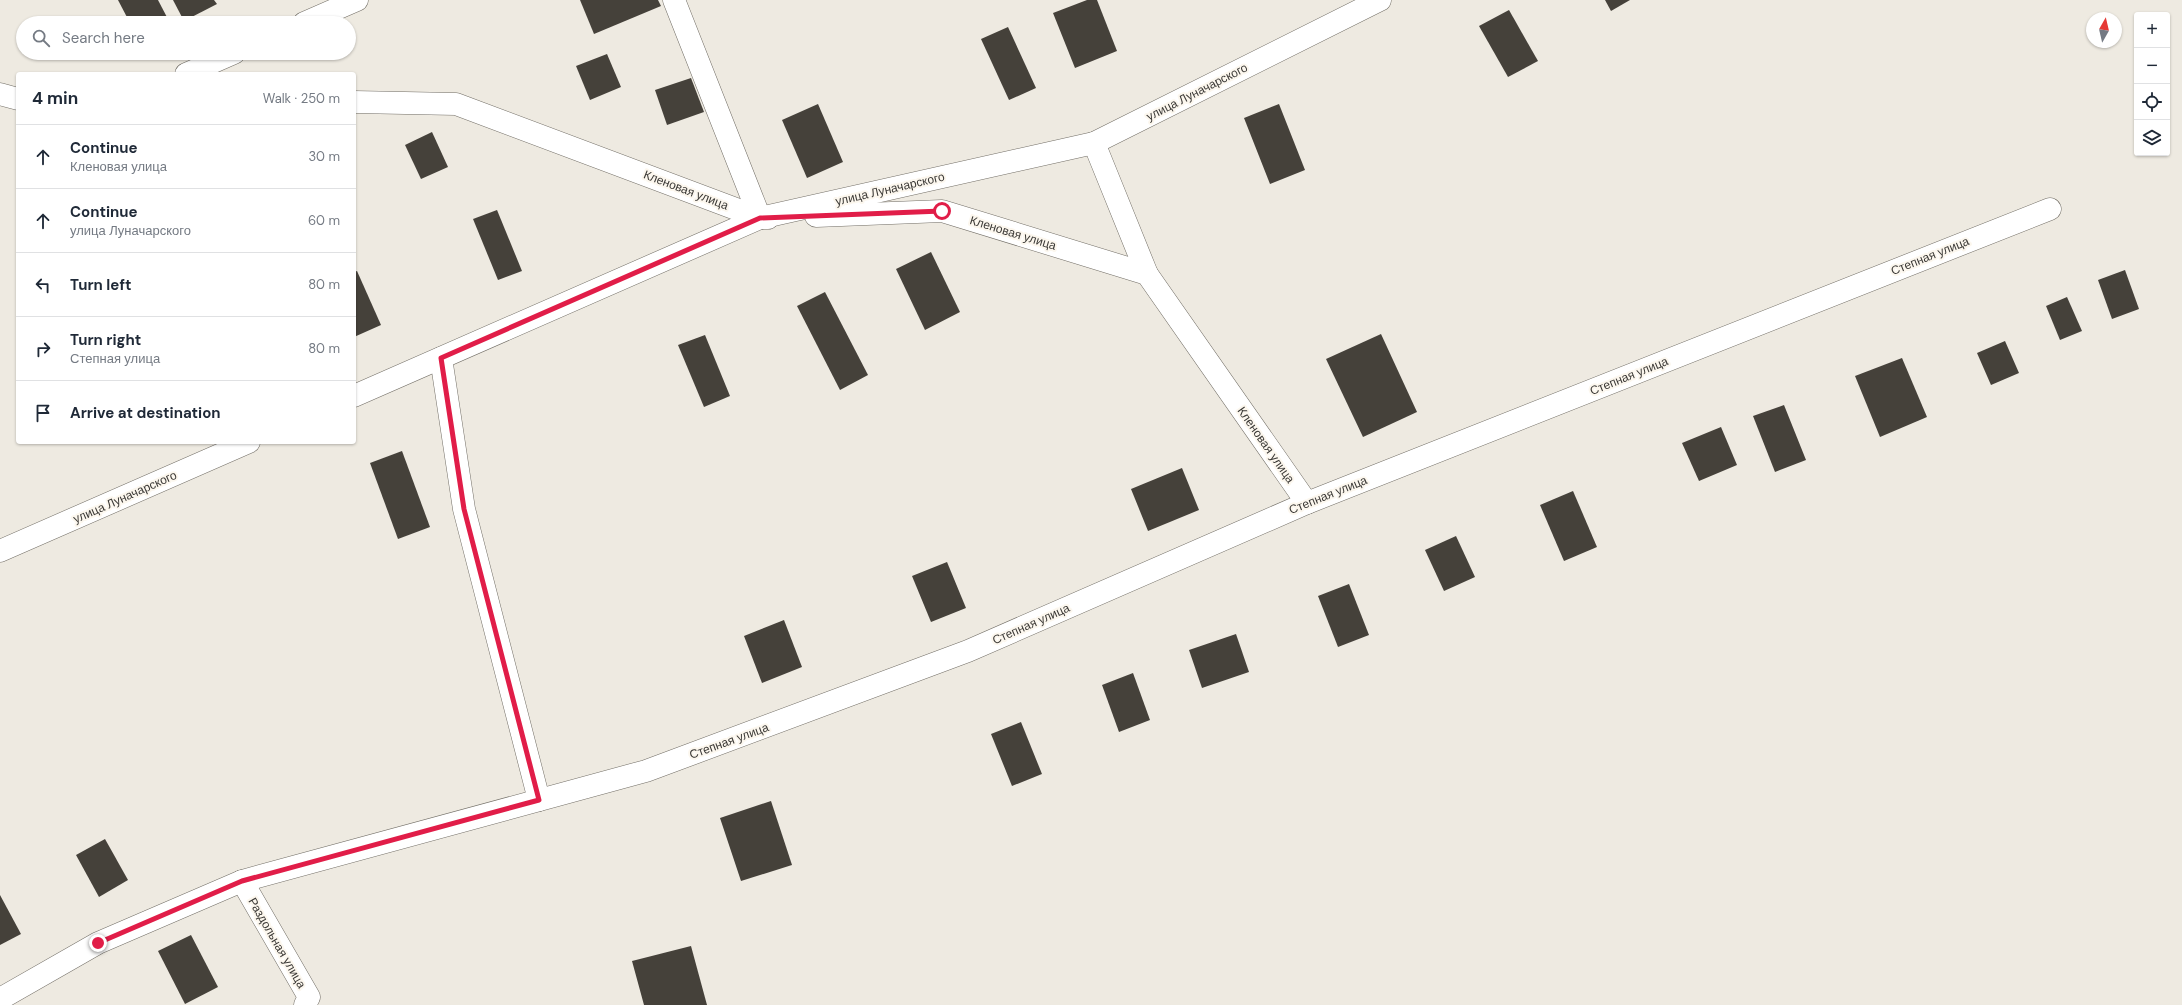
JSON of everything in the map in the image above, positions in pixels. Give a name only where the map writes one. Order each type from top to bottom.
[{"type":"street","points":[[320,16],[357,0]]},
{"type":"street","points":[[674,0],[760,218]]},
{"type":"street","name":"улица Луначарского","points":[[356,395],[760,218],[1094,143],[1380,0]]},
{"type":"street","points":[[191,72],[218,60]]},
{"type":"street","points":[[0,94],[16,98]]},
{"type":"street","name":"Кленовая улица","points":[[356,102],[456,104],[760,218],[942,211],[1147,274],[1307,503]]},
{"type":"street","points":[[1094,143],[1147,274]]},
{"type":"street","name":"Степная улица","points":[[0,999],[98,943],[242,881],[646,771],[968,651],[1307,503],[2050,209]]},
{"type":"street","points":[[441,358],[464,509],[539,800]]},
{"type":"street","name":"улица Луначарского","points":[[0,551],[244,444]]},
{"type":"street","name":"Раздольная улица","points":[[242,881],[309,997],[305,1005]]},
{"type":"building","points":[[118,0],[158,0],[166,16],[126,16]]},
{"type":"building","points":[[173,0],[214,0],[217,4],[194,16],[181,16]]},
{"type":"building","points":[[580,0],[658,0],[661,6],[594,34]]},
{"type":"building","points":[[1087,0],[1097,0],[1117,51],[1075,68],[1053,13]]},
{"type":"building","points":[[1605,0],[1630,0],[1611,11]]},
{"type":"building","points":[[1509,10],[1538,61],[1508,77],[1479,26]]},
{"type":"building","points":[[1008,27],[1036,88],[1009,100],[981,39]]},
{"type":"building","points":[[607,54],[621,87],[590,100],[576,66]]},
{"type":"building","points":[[691,78],[704,112],[667,125],[655,90]]},
{"type":"building","points":[[818,104],[843,162],[807,178],[782,120]]},
{"type":"building","points":[[1279,104],[1305,170],[1270,184],[1244,118]]},
{"type":"building","points":[[432,132],[448,167],[421,179],[405,145]]},
{"type":"building","points":[[497,210],[522,271],[498,280],[473,219]]},
{"type":"building","points":[[931,252],[960,312],[925,330],[896,269]]},
{"type":"building","points":[[2125,270],[2139,309],[2112,319],[2098,280]]},
{"type":"building","points":[[356,271],[381,325],[356,336]]},
{"type":"building","points":[[825,292],[868,375],[840,390],[797,306]]},
{"type":"building","points":[[2067,297],[2082,331],[2060,340],[2046,306]]},
{"type":"building","points":[[1381,334],[1417,412],[1363,437],[1326,359]]},
{"type":"building","points":[[705,335],[730,396],[704,407],[678,345]]},
{"type":"building","points":[[2005,341],[2019,373],[1991,385],[1977,353]]},
{"type":"building","points":[[1902,358],[1927,417],[1880,437],[1855,376]]},
{"type":"building","points":[[1784,405],[1806,460],[1775,472],[1753,416]]},
{"type":"building","points":[[1721,427],[1737,465],[1699,481],[1682,443]]},
{"type":"building","points":[[402,451],[430,527],[398,539],[370,463]]},
{"type":"building","points":[[1182,468],[1199,510],[1148,531],[1131,489]]},
{"type":"building","points":[[1573,491],[1597,547],[1564,561],[1540,505]]},
{"type":"building","points":[[1456,536],[1475,577],[1444,591],[1425,550]]},
{"type":"building","points":[[947,562],[966,608],[931,622],[912,576]]},
{"type":"building","points":[[1349,584],[1369,635],[1338,647],[1318,596]]},
{"type":"building","points":[[784,620],[802,667],[762,683],[744,636]]},
{"type":"building","points":[[1236,634],[1249,672],[1202,688],[1189,650]]},
{"type":"building","points":[[1133,673],[1150,720],[1119,732],[1102,685]]},
{"type":"building","points":[[1021,722],[1042,774],[1012,786],[991,734]]},
{"type":"building","points":[[771,801],[792,865],[741,881],[720,818]]},
{"type":"building","points":[[105,839],[128,880],[99,897],[76,855]]},
{"type":"building","points":[[0,895],[21,934],[0,945]]},
{"type":"building","points":[[191,935],[218,987],[185,1004],[158,951]]},
{"type":"building","points":[[691,946],[707,1005],[644,1005],[632,961]]},
{"type":"route","points":[[98,943],[242,881],[539,800],[464,509],[441,358],[760,218],[942,211]]}]
